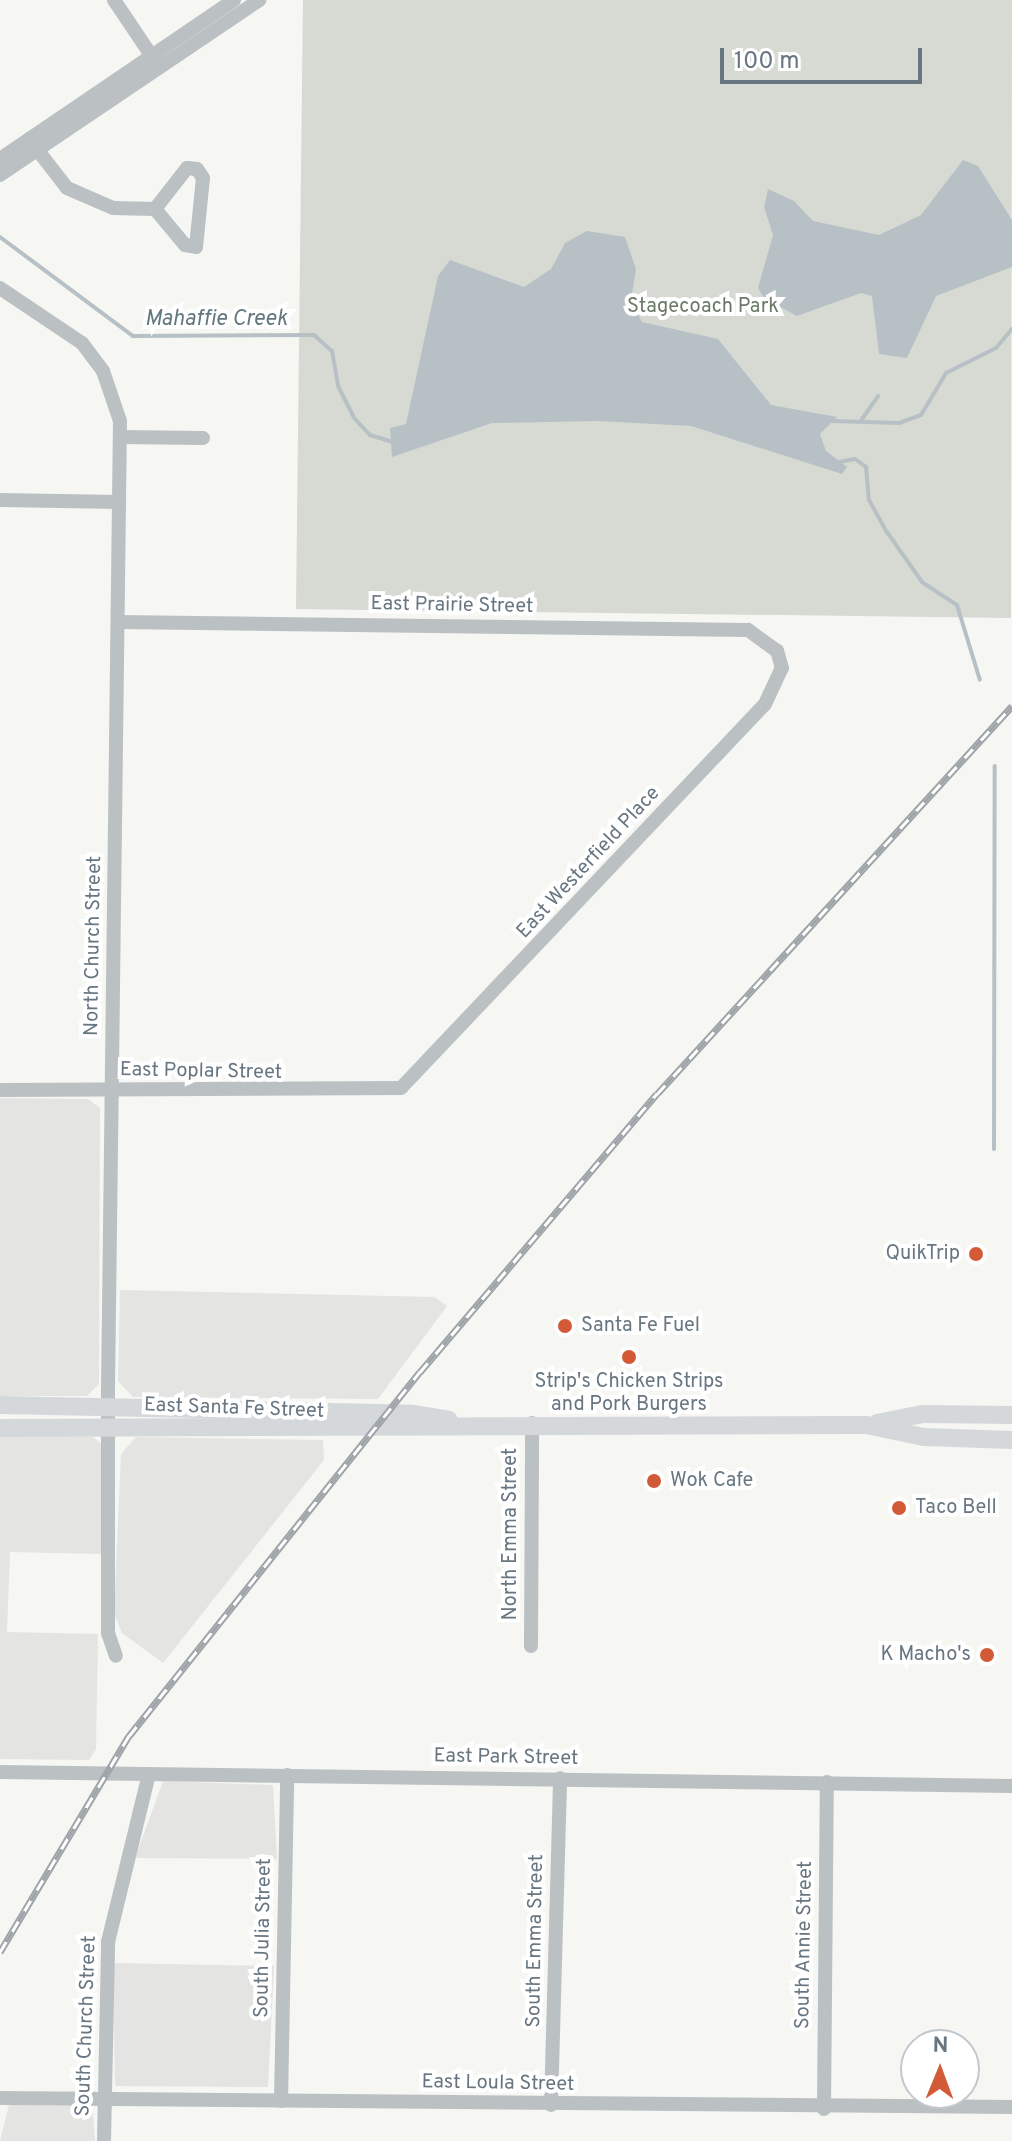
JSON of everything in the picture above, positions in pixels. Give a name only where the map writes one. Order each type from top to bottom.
[{"type":"main road","name":"East Santa Fe Street","points":[[0,1405],[111,1405],[413,1414],[467,1424]]},
{"type":"main road","name":"East Santa Fe Street","points":[[0,1428],[415,1431],[467,1424],[532,1423],[866,1425],[923,1414],[1012,1415]]},
{"type":"main road","name":"East Santa Fe Street","points":[[866,1425],[924,1437],[1012,1440]]},
{"type":"street","points":[[114,0],[156,62]]},
{"type":"street","points":[[156,62],[234,0]]},
{"type":"street","points":[[0,175],[33,145],[156,62],[259,0]]},
{"type":"street","points":[[0,159],[33,145]]},
{"type":"street","points":[[33,145],[86,199],[155,209],[185,245],[196,247],[203,209],[197,169],[187,168],[155,209]]},
{"type":"street","name":"North Church Street","points":[[0,288],[92,354],[114,395],[120,437],[112,1091],[113,1430],[108,1633],[116,1656]]},
{"type":"street","points":[[120,437],[203,438]]},
{"type":"street","points":[[0,500],[119,502]]},
{"type":"street","name":"East Prairie Street","points":[[118,622],[748,630],[777,651]]},
{"type":"street","name":"East Westerfield Place","points":[[401,1088],[422,1074],[765,704],[779,684],[777,651]]},
{"type":"street","name":"East Poplar Street","points":[[0,1090],[401,1088]]},
{"type":"street","name":"North Emma Street","points":[[531,1646],[532,1423]]},
{"type":"street","name":"East Park Street","points":[[0,1772],[1012,1786]]},
{"type":"street","name":"South Church Street","points":[[104,2141],[108,1942],[149,1774]]},
{"type":"street","name":"South Julia Street","points":[[281,2101],[287,1775]]},
{"type":"street","name":"South Emma Street","points":[[551,2105],[560,1778]]},
{"type":"street","name":"South Annie Street","points":[[824,2109],[827,1782]]},
{"type":"street","name":"East Loula Street","points":[[0,2098],[824,2109],[995,2108],[1012,2105]]},
{"type":"shaded area","points":[[963,160],[978,166],[1012,220],[1012,267],[936,296],[907,358],[879,354],[872,296],[861,293],[797,316],[764,298],[758,288],[773,235],[764,207],[768,189],[794,201],[813,221],[879,235],[921,215]]},
{"type":"shaded area","points":[[587,231],[625,237],[636,269],[631,301],[642,322],[718,339],[771,405],[837,417],[820,434],[826,451],[847,467],[842,474],[691,426],[598,421],[492,423],[392,457],[390,428],[406,424],[438,276],[450,260],[524,287],[551,269],[565,243]]},
{"type":"shaded area","points":[[0,1098],[88,1099],[100,1108],[99,1384],[87,1396],[0,1396]]},
{"type":"shaded area","points":[[120,1290],[434,1297],[447,1306],[378,1399],[133,1397],[118,1381]]},
{"type":"shaded area","points":[[0,1434],[93,1437],[104,1446],[102,1554],[10,1552],[7,1632],[98,1634],[96,1749],[89,1760],[0,1759]]},
{"type":"shaded area","points":[[136,1437],[323,1440],[324,1460],[163,1663],[122,1633],[114,1613],[121,1454]]},
{"type":"shaded area","points":[[163,1781],[273,1785],[277,1859],[135,1858]]},
{"type":"shaded area","points":[[113,1963],[274,1966],[268,2087],[115,2086]]},
{"type":"shaded area","points":[[9,2105],[83,2106],[93,2113],[95,2141],[0,2141]]},
{"type":"green space","name":"Stagecoach Park","points":[[303,0],[1012,0],[1011,618],[296,609]]},
{"type":"waterway","name":"Mahaffie Creek","points":[[0,237],[133,336],[314,335],[332,351],[338,386],[355,419],[370,435],[393,442]]},
{"type":"waterway","points":[[832,421],[899,423],[921,415],[946,373],[996,348],[1012,329]]},
{"type":"waterway","points":[[862,419],[878,396]]},
{"type":"waterway","points":[[839,462],[855,459],[866,467],[869,500],[887,532],[922,582],[957,605],[980,680]]},
{"type":"waterway","points":[[994,1149],[995,766]]},
{"type":"railway","points":[[0,1952],[129,1736],[420,1372],[657,1094],[1012,706]]},
{"type":"place","name":"QuikTrip","points":[[976,1254]]},
{"type":"place","name":"Santa Fe Fuel","points":[[565,1326]]},
{"type":"place","name":"Strip's Chicken Strips and Pork Burgers","points":[[629,1357]]},
{"type":"place","name":"Wok Cafe","points":[[654,1481]]},
{"type":"place","name":"Taco Bell","points":[[899,1508]]},
{"type":"place","name":"K Macho's","points":[[987,1655]]}]
